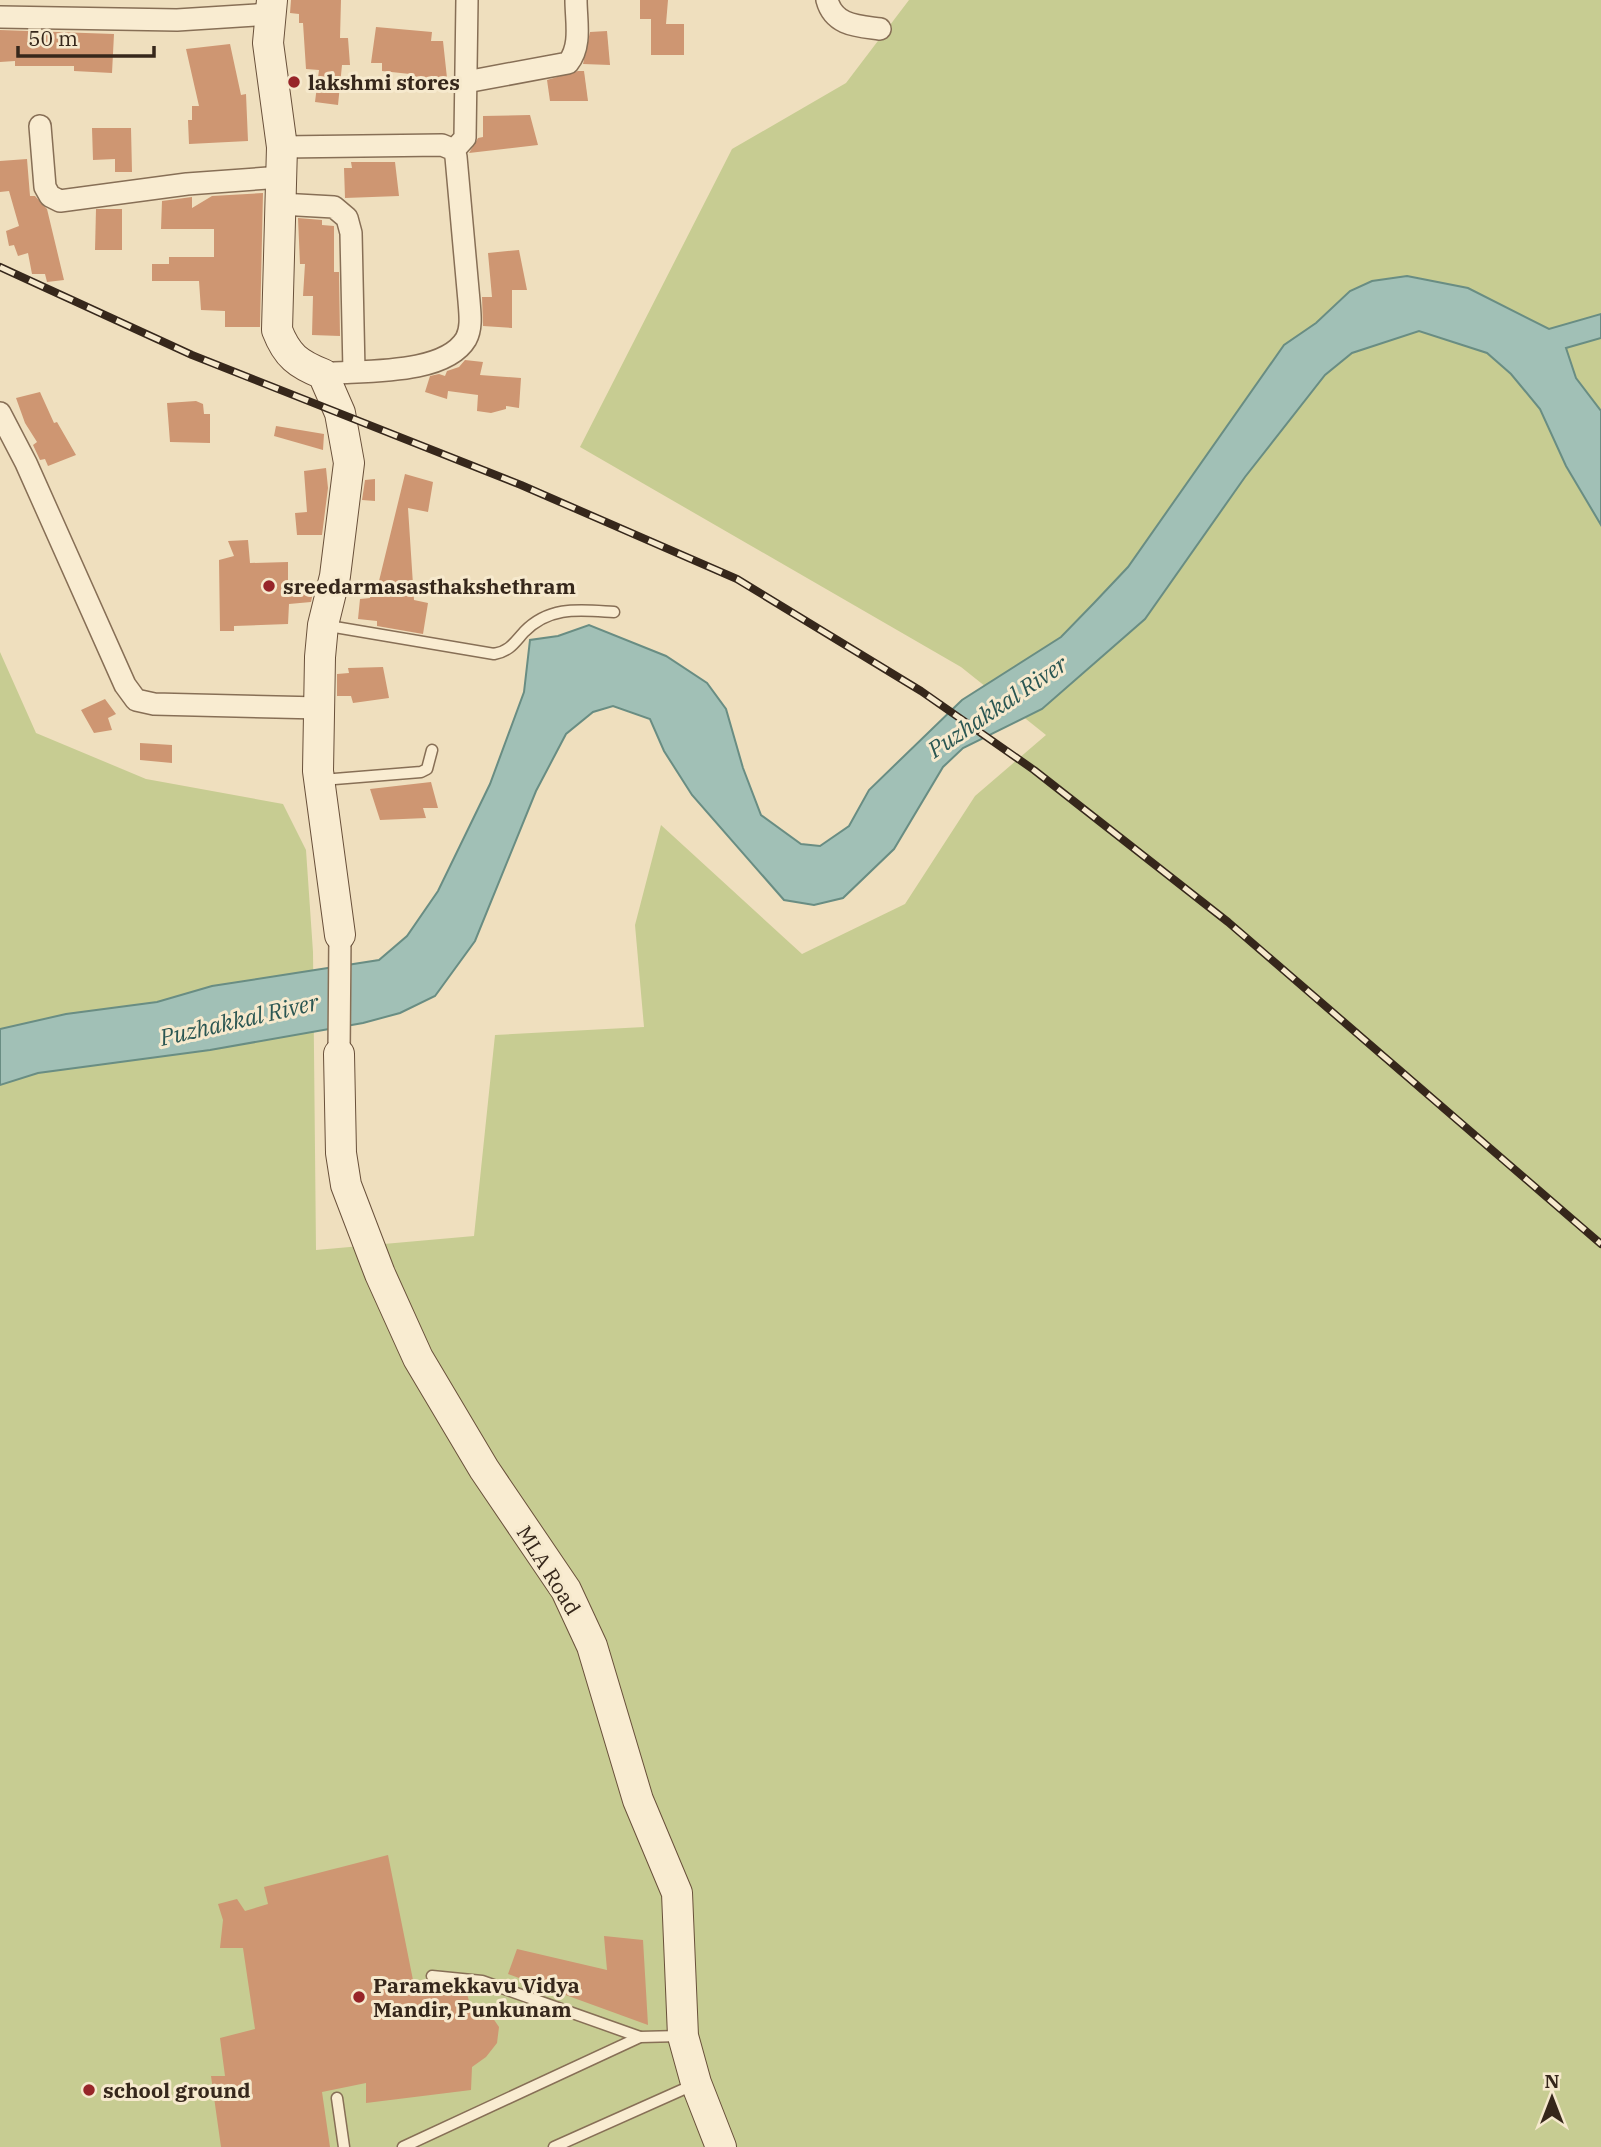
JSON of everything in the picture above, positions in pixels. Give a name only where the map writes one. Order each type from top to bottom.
[{"type":"street","points":[[282,147],[442,145],[454,150],[460,147],[465,138],[467,0]]},
{"type":"street","points":[[466,82],[568,63],[575,55],[577,41],[576,0]]},
{"type":"street","points":[[827,0],[832,12],[845,24],[880,29]]},
{"type":"street","points":[[0,17],[177,20],[271,7],[268,43],[282,147],[276,330],[284,349],[296,363],[323,374],[402,370],[423,365],[445,355],[466,339],[470,322],[470,301],[454,150]]},
{"type":"street","points":[[40,126],[45,187],[50,196],[60,201],[187,184],[281,191],[334,207],[347,218],[351,233],[354,371]]},
{"type":"street","points":[[323,374],[340,413],[349,463],[335,576],[323,625],[320,708],[319,780],[340,935],[339,1054]]},
{"type":"street","points":[[0,414],[26,463],[125,685],[136,700],[155,704],[320,708]]},
{"type":"street","name":"MLA Road","points":[[339,1054],[341,1153],[346,1185],[380,1273],[418,1358],[484,1469],[566,1590],[592,1646],[638,1800],[677,1893],[683,2036],[696,2083],[721,2147]]},
{"type":"lane","points":[[323,625],[494,654],[508,651],[526,630],[554,612],[614,612]]},
{"type":"lane","points":[[319,780],[421,772],[427,769],[432,750]]},
{"type":"lane","points":[[432,1976],[482,1981],[640,2037],[683,2036]]},
{"type":"lane","points":[[402,2147],[640,2037]]},
{"type":"lane","points":[[554,2147],[696,2083]]},
{"type":"lane","points":[[337,2098],[344,2147]]},
{"type":"green space","points":[[909,0],[1601,0],[1601,2147],[0,2147],[0,652],[36,733],[146,779],[283,804],[306,850],[313,952],[316,1250],[474,1236],[495,1035],[644,1027],[635,925],[661,825],[802,954],[905,904],[975,796],[1046,735],[961,667],[580,447],[732,149],[846,83]]},
{"type":"water","name":"Puzhakkal River","points":[[1407,276],[1468,288],[1549,329],[1601,314],[1601,338],[1566,348],[1576,378],[1601,411],[1601,525],[1566,466],[1540,409],[1511,374],[1487,353],[1419,331],[1352,353],[1325,375],[1245,477],[1145,619],[1042,709],[963,748],[943,767],[894,849],[843,898],[814,905],[784,900],[692,795],[664,751],[650,719],[613,706],[593,712],[566,734],[536,791],[475,941],[435,996],[400,1013],[363,1023],[210,1050],[38,1073],[0,1085],[0,1029],[66,1014],[157,1002],[212,986],[379,960],[407,936],[438,891],[490,784],[524,692],[530,640],[558,636],[589,625],[666,656],[707,683],[726,709],[743,768],[761,815],[801,844],[820,846],[849,826],[869,790],[962,700],[1061,637],[1128,567],[1284,345],[1316,323],[1350,291],[1372,281]]},
{"type":"building","points":[[291,0],[341,0],[340,38],[348,38],[350,65],[342,65],[338,105],[315,102],[319,70],[306,69],[303,23],[299,23],[299,14],[290,13]]},
{"type":"building","points":[[640,0],[668,0],[666,24],[684,24],[684,55],[651,55],[651,19],[640,19]]},
{"type":"building","points":[[376,27],[432,32],[431,41],[443,41],[447,78],[434,78],[434,88],[411,88],[410,74],[382,71],[382,63],[371,63]]},
{"type":"building","points":[[0,30],[114,34],[112,73],[74,71],[74,66],[15,66],[15,61],[0,62]]},
{"type":"building","points":[[607,31],[610,65],[583,64],[590,32]]},
{"type":"building","points":[[230,44],[241,95],[246,94],[248,141],[189,144],[188,120],[192,120],[192,106],[199,106],[186,49]]},
{"type":"building","points":[[584,71],[588,101],[550,101],[547,80]]},
{"type":"building","points":[[530,115],[538,145],[469,153],[478,138],[483,137],[483,116]]},
{"type":"building","points":[[92,128],[131,128],[132,172],[115,172],[115,159],[93,160]]},
{"type":"building","points":[[27,159],[30,196],[35,196],[47,209],[64,280],[47,282],[45,274],[32,274],[28,253],[18,256],[14,245],[9,246],[6,231],[19,226],[9,191],[0,192],[0,161]]},
{"type":"building","points":[[351,162],[395,162],[399,196],[345,198],[344,168],[352,168]]},
{"type":"building","points":[[263,193],[260,327],[225,327],[225,311],[201,310],[199,281],[152,281],[152,264],[169,264],[169,257],[214,257],[214,229],[161,229],[162,201],[192,197],[192,208],[212,196]]},
{"type":"building","points":[[96,209],[122,209],[122,250],[95,250]]},
{"type":"building","points":[[298,218],[322,220],[322,225],[334,226],[334,272],[339,272],[340,336],[312,335],[313,296],[303,296],[305,264],[300,264]]},
{"type":"building","points":[[519,250],[527,290],[512,290],[512,328],[483,326],[482,297],[492,297],[488,253]]},
{"type":"building","points":[[465,360],[483,362],[480,375],[521,378],[519,408],[506,406],[506,409],[491,413],[477,411],[478,395],[448,391],[447,399],[425,392],[430,376],[445,376],[447,371],[459,367]]},
{"type":"building","points":[[40,392],[54,423],[57,422],[76,455],[48,466],[45,459],[40,460],[33,445],[37,442],[25,423],[16,398]]},
{"type":"building","points":[[196,401],[203,404],[204,414],[210,414],[210,443],[170,442],[167,403]]},
{"type":"building","points":[[276,426],[324,434],[323,450],[274,436]]},
{"type":"building","points":[[326,468],[328,488],[322,535],[297,535],[295,513],[307,512],[304,471]]},
{"type":"building","points":[[405,474],[433,482],[428,512],[408,508],[414,600],[428,603],[423,634],[377,626],[377,621],[358,619],[360,599],[370,598],[373,581],[379,581]]},
{"type":"building","points":[[375,479],[375,501],[362,500],[365,480]]},
{"type":"building","name":"sreedarmasasthakshethram","points":[[248,540],[250,563],[288,562],[288,583],[315,583],[311,602],[289,604],[288,624],[234,626],[234,631],[220,631],[219,560],[234,556],[228,541]]},
{"type":"building","points":[[383,667],[389,698],[353,703],[351,696],[337,696],[337,674],[349,673],[348,668]]},
{"type":"building","points":[[105,699],[116,714],[108,718],[112,730],[94,733],[81,710]]},
{"type":"building","points":[[140,743],[172,745],[172,763],[140,760]]},
{"type":"building","points":[[431,782],[438,808],[423,808],[426,818],[380,820],[370,789]]},
{"type":"building","name":"Paramekkavu Vidya Mandir, Punkunam","points":[[388,1855],[414,1985],[465,1987],[471,2008],[488,2011],[499,2027],[497,2043],[486,2057],[472,2067],[471,2090],[366,2103],[366,2083],[322,2092],[330,2147],[221,2147],[211,2076],[225,2076],[220,2038],[255,2029],[243,1948],[220,1948],[223,1920],[218,1904],[237,1899],[245,1911],[268,1904],[264,1887]]},
{"type":"building","points":[[604,1936],[643,1940],[648,2025],[508,1974],[517,1949],[607,1970]]},
{"type":"railway","points":[[0,267],[192,355],[521,485],[737,579],[921,691],[1034,770],[1228,922],[1601,1244]]},
{"type":"place","name":"lakshmi stores","points":[[294,82]]},
{"type":"place","name":"sreedarmasasthakshethram","points":[[269,586]]},
{"type":"place","name":"Paramekkavu Vidya Mandir, Punkunam","points":[[359,1997]]},
{"type":"place","name":"school ground","points":[[89,2090]]}]
